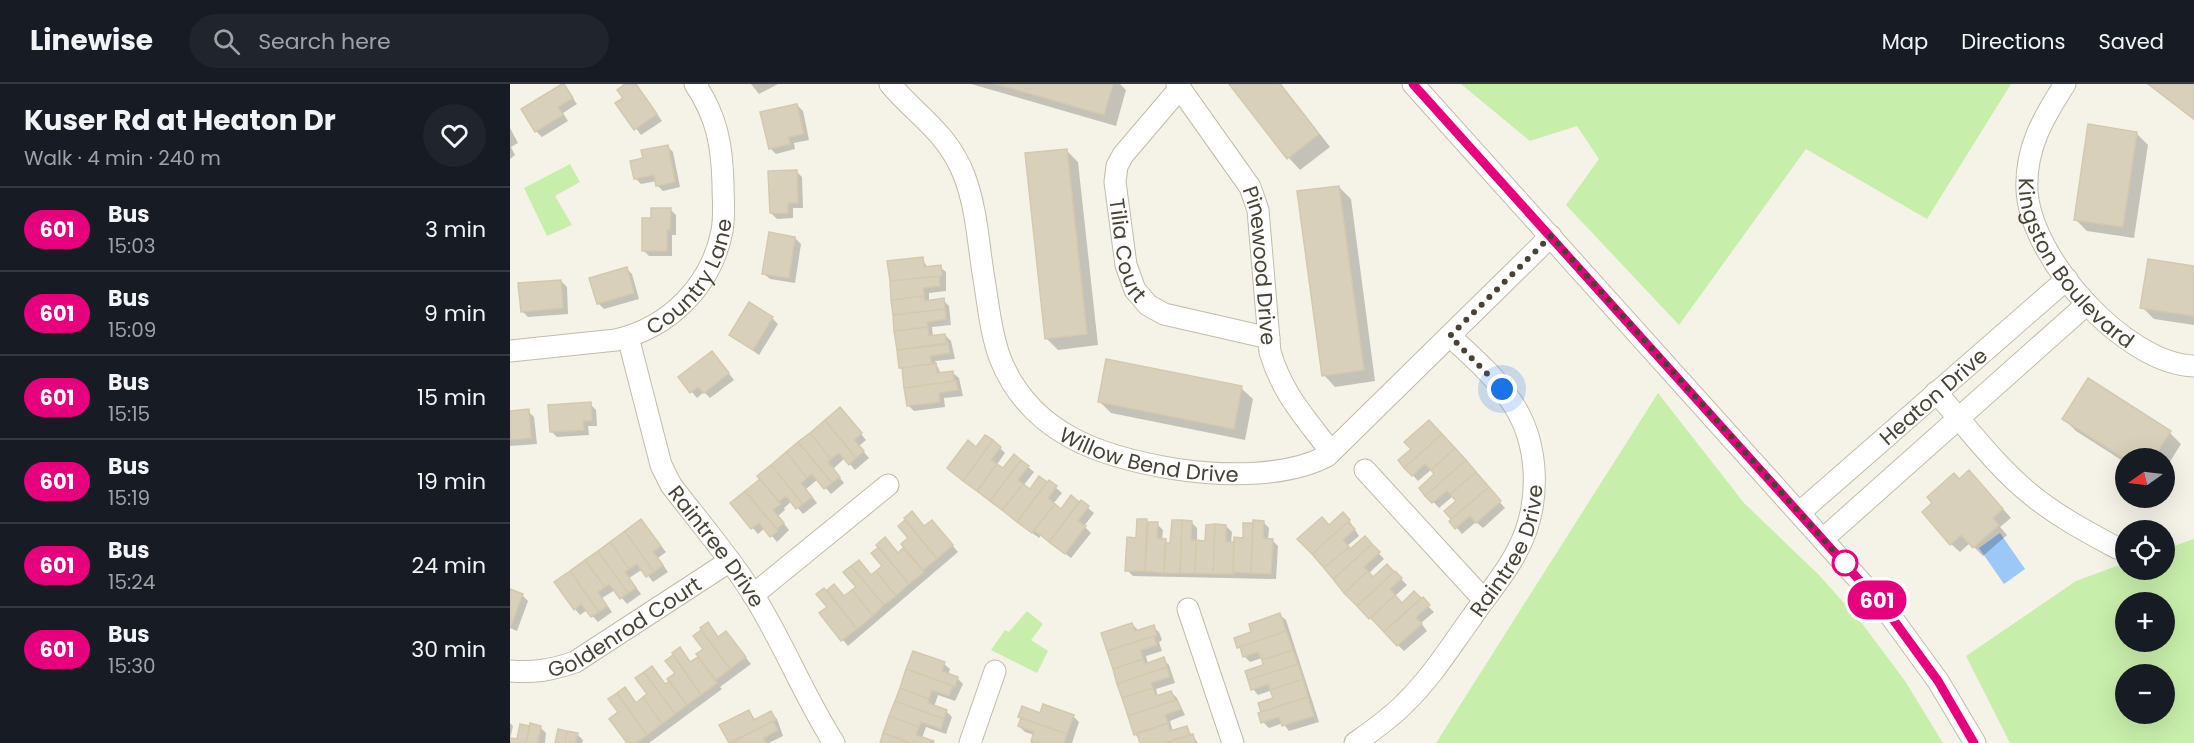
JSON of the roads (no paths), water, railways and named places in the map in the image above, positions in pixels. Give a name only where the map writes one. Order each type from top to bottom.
[{"type":"street","name":"Country Lane","points":[[510,351],[628,337],[653,327],[675,312],[695,292],[716,253],[724,216],[722,152],[716,125],[705,99],[695,84]]},
{"type":"street","name":"Willow Bend Drive","points":[[890,84],[930,123],[949,147],[963,173],[973,202],[993,335],[1000,359],[1013,384],[1030,406],[1053,427],[1076,442],[1143,464],[1191,472],[1241,473],[1293,469],[1311,464],[1331,452],[1551,236]]},
{"type":"street","points":[[1413,84],[1905,633],[1938,681],[1974,743]]},
{"type":"street","name":"Kingston Boulevard","points":[[2065,84],[2042,119],[2033,141],[2028,166],[2027,191],[2038,236],[2052,260],[2087,304],[2122,336],[2144,352],[2167,361],[2194,366]]},
{"type":"street","name":"Pinewood Drive","points":[[1179,86],[1250,187],[1258,210],[1270,352],[1277,375],[1287,394],[1331,452]]},
{"type":"street","name":"Tilia Court","points":[[1179,86],[1123,155],[1118,166],[1115,182],[1128,274],[1135,290],[1148,305],[1164,314],[1269,338]]},
{"type":"street","name":"Heaton Drive","points":[[1799,513],[2067,279]]},
{"type":"street","name":"Heaton Drive","points":[[1823,539],[2087,304]]},
{"type":"street","name":"Raintree Drive","points":[[1355,743],[1404,704],[1423,684],[1516,554],[1527,528],[1534,500],[1535,477],[1531,448],[1524,424],[1510,399],[1494,379],[1450,336]]},
{"type":"street","name":"Raintree Drive","points":[[628,337],[661,465],[671,485],[730,561],[753,595],[786,651],[818,719],[834,743]]},
{"type":"street","points":[[1936,392],[2010,475],[2034,498],[2115,547]]},
{"type":"street","points":[[1365,470],[1484,600]]},
{"type":"street","points":[[753,595],[888,485]]},
{"type":"street","name":"Goldenrod Court","points":[[510,671],[528,673],[553,670],[575,662],[730,561]]},
{"type":"street","points":[[1188,609],[1233,743]]},
{"type":"street","points":[[970,743],[995,671]]},
{"type":"water","points":[[2000,533],[2025,569],[2004,584],[1979,548]]}]
